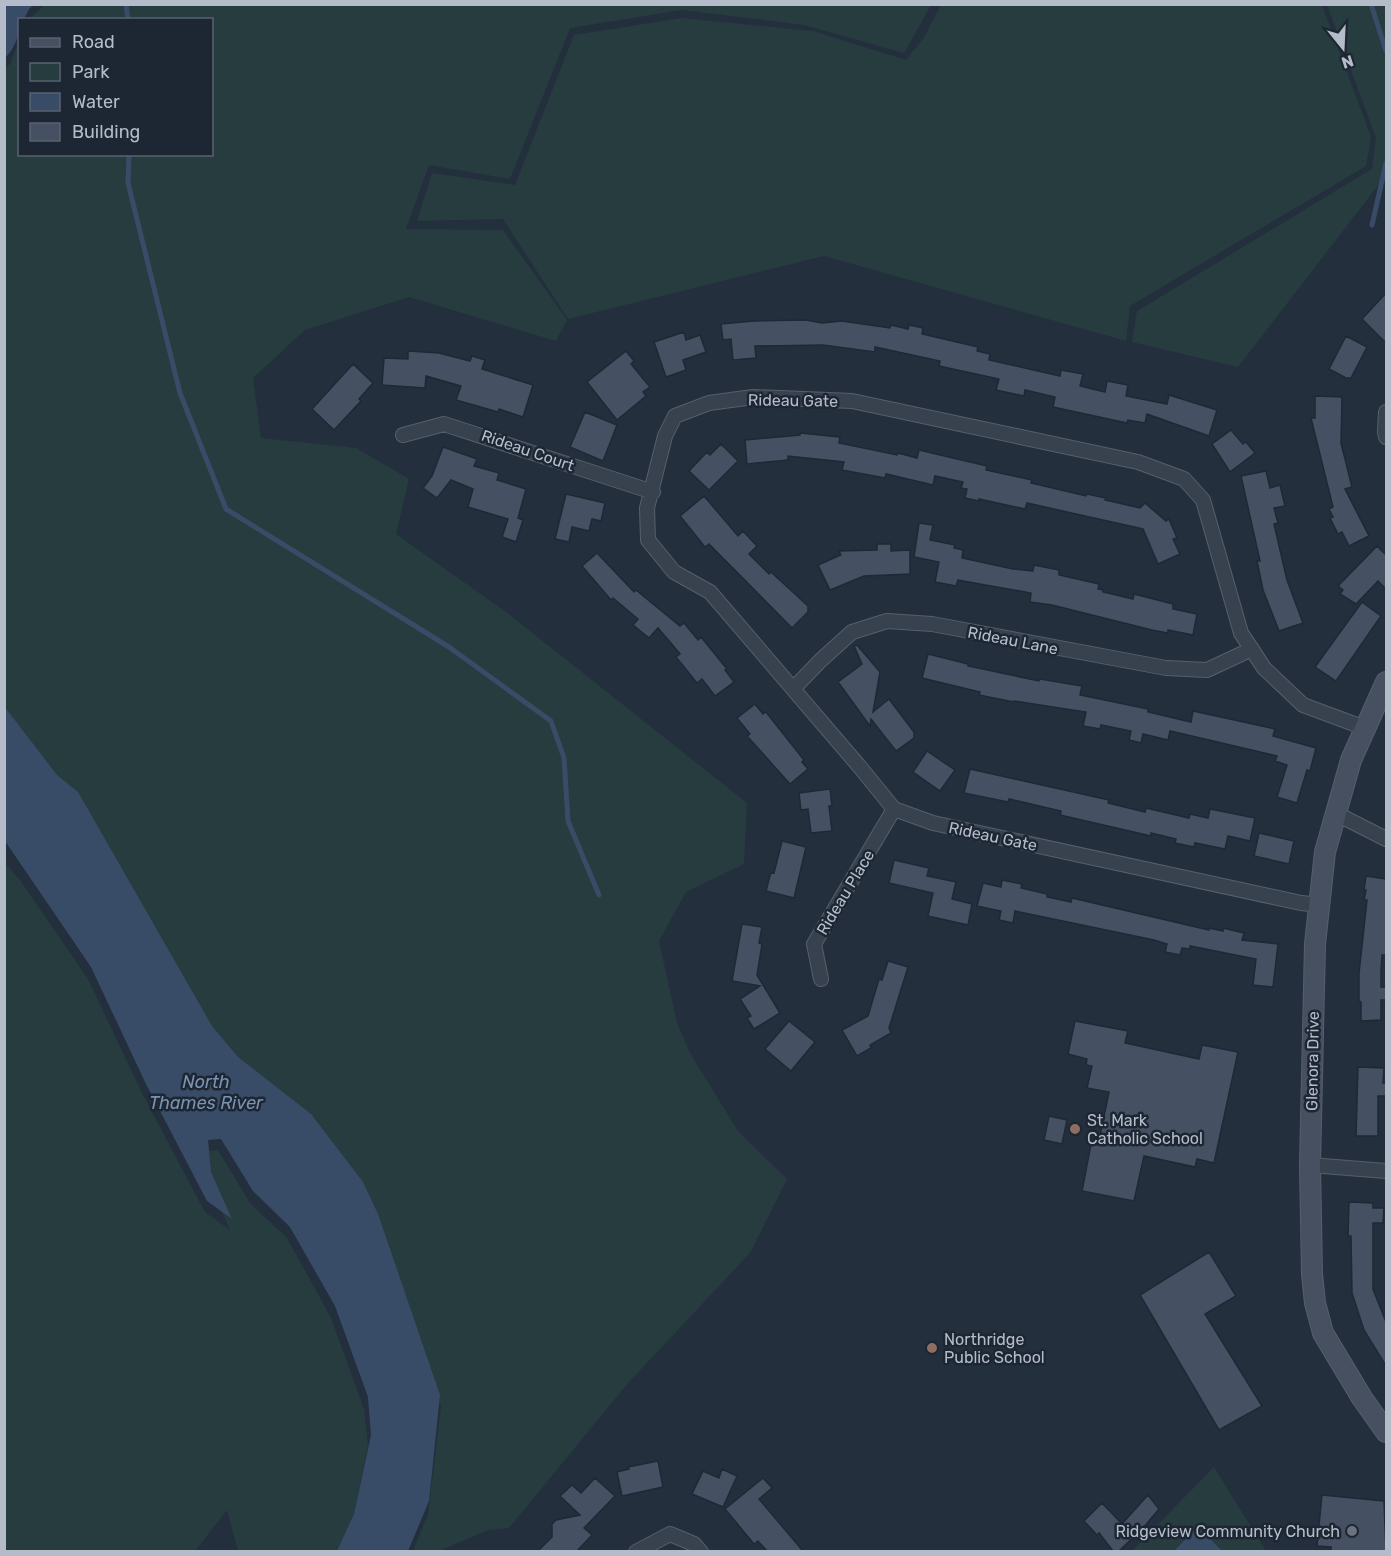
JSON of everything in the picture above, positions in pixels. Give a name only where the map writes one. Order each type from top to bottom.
[{"type":"street","name":"Rideau Gate","points":[[1319,904],[1301,903],[933,823],[894,809],[710,592],[674,572],[648,540],[647,508],[653,492],[665,435],[675,416],[710,403],[753,397],[852,401],[1138,462],[1184,479],[1203,500],[1241,633],[1264,668],[1303,705],[1365,728]]},
{"type":"street","points":[[1386,412],[1386,437]]},
{"type":"street","name":"Rideau Court","points":[[403,435],[444,424],[653,492]]},
{"type":"street","name":"Rideau Lane","points":[[794,689],[852,632],[887,621],[932,624],[1166,668],[1207,670],[1252,649]]},
{"type":"street","name":"Glenora Drive","points":[[1386,682],[1351,760],[1325,852],[1315,944],[1310,1165],[1311,1274],[1323,1333],[1362,1398],[1386,1431]]},
{"type":"street","name":"Rideau Place","points":[[821,979],[814,944],[894,809]]},
{"type":"street","points":[[1335,813],[1386,839]]},
{"type":"street","points":[[1310,1165],[1386,1171]]},
{"type":"street","points":[[636,1551],[670,1534],[694,1544],[701,1551]]},
{"type":"green space","points":[[45,5],[931,5],[904,53],[804,25],[682,10],[570,28],[510,179],[429,165],[406,229],[503,230],[567,320],[556,341],[409,297],[305,330],[253,378],[261,438],[356,448],[409,479],[396,534],[506,612],[747,803],[744,864],[686,892],[659,941],[677,1023],[690,1053],[738,1131],[787,1179],[750,1253],[628,1383],[509,1528],[488,1530],[439,1551],[413,1551],[428,1514],[441,1406],[378,1224],[236,1066],[5,716],[5,68],[10,64],[18,44],[18,156],[213,156],[213,18],[30,18]]},
{"type":"green space","points":[[941,5],[1322,5],[1371,137],[1366,166],[1130,306],[1126,341],[824,256],[568,319],[503,219],[417,221],[432,173],[515,185],[574,35],[682,18],[813,31],[906,60],[923,39]]},
{"type":"green space","points":[[1327,5],[1386,5],[1386,175],[1238,367],[1132,342],[1137,311],[1372,169],[1376,138]]},
{"type":"green space","points":[[4,862],[20,880],[88,979],[143,1095],[205,1212],[230,1230],[209,1183],[206,1151],[218,1150],[250,1203],[287,1238],[331,1318],[364,1409],[368,1445],[352,1524],[339,1551],[238,1551],[227,1510],[195,1551],[5,1551]]},
{"type":"green space","points":[[1214,1467],[1266,1551],[1131,1552]]},
{"type":"water","points":[[5,4],[33,5],[24,18],[18,18],[16,40],[12,50],[5,58]]},
{"type":"water","name":"North Thames River","points":[[4,706],[57,775],[78,792],[212,1026],[238,1057],[311,1114],[363,1182],[378,1214],[440,1395],[429,1501],[408,1551],[337,1551],[354,1514],[371,1435],[368,1397],[335,1306],[290,1227],[253,1191],[221,1139],[208,1140],[211,1172],[232,1219],[207,1201],[146,1084],[91,967],[5,841]]},
{"type":"water","points":[[1198,1527],[1222,1551],[1174,1551]]},
{"type":"building","points":[[1386,293],[1386,343],[1362,319]]},
{"type":"building","points":[[806,320],[822,323],[842,321],[890,328],[891,325],[908,329],[909,325],[923,328],[922,334],[978,347],[977,351],[990,354],[989,360],[1060,376],[1061,370],[1083,374],[1080,386],[1105,392],[1107,381],[1128,385],[1126,396],[1167,404],[1169,395],[1217,410],[1209,436],[1147,414],[1145,423],[1128,420],[1127,423],[1053,407],[1055,397],[1025,390],[1024,396],[996,390],[999,379],[939,366],[940,361],[875,347],[875,352],[823,345],[755,346],[756,358],[733,360],[731,339],[723,340],[721,324]]},
{"type":"building","points":[[684,332],[686,340],[700,335],[706,352],[683,360],[686,370],[666,377],[654,342]]},
{"type":"building","points":[[1346,336],[1367,347],[1351,378],[1346,378],[1329,369]]},
{"type":"building","points":[[408,351],[439,353],[470,361],[472,356],[485,360],[482,369],[533,385],[523,417],[499,409],[498,412],[456,400],[461,386],[426,376],[425,388],[382,385],[384,358],[408,359]]},
{"type":"building","points":[[626,351],[634,361],[631,364],[650,387],[643,392],[646,396],[617,420],[587,382]]},
{"type":"building","points":[[353,364],[373,383],[359,399],[361,401],[334,430],[312,409]]},
{"type":"building","points":[[1315,396],[1342,397],[1341,443],[1352,487],[1345,489],[1369,536],[1349,546],[1342,532],[1338,534],[1330,518],[1333,517],[1329,509],[1333,507],[1311,418],[1315,418]]},
{"type":"building","points":[[585,412],[617,425],[603,461],[570,447]]},
{"type":"building","points":[[1231,430],[1243,444],[1246,442],[1255,453],[1230,472],[1212,444]]},
{"type":"building","points":[[800,433],[840,437],[839,443],[917,458],[919,450],[987,466],[986,470],[1032,480],[1031,483],[1086,496],[1087,494],[1106,498],[1105,500],[1140,508],[1145,503],[1166,521],[1169,519],[1177,538],[1173,539],[1180,554],[1158,564],[1143,529],[1027,503],[1025,509],[965,498],[967,489],[961,488],[963,482],[935,476],[933,485],[886,474],[885,478],[842,470],[844,462],[788,456],[788,460],[747,464],[745,440],[800,435]]},
{"type":"building","points":[[721,444],[738,461],[709,490],[689,471],[707,452],[710,455]]},
{"type":"building","points":[[443,447],[477,459],[474,466],[499,473],[497,480],[526,489],[518,518],[523,520],[516,542],[502,537],[508,519],[468,507],[473,489],[451,480],[437,498],[423,488],[432,476]]},
{"type":"building","points":[[1266,471],[1270,488],[1280,485],[1285,506],[1274,508],[1278,523],[1274,524],[1287,580],[1303,623],[1279,631],[1263,590],[1257,561],[1260,561],[1241,476]]},
{"type":"building","points":[[566,494],[605,503],[601,521],[592,519],[589,531],[572,527],[569,542],[555,539]]},
{"type":"building","points":[[704,496],[738,536],[743,531],[757,546],[749,554],[808,606],[808,612],[792,628],[709,544],[705,547],[680,516]]},
{"type":"building","points":[[919,523],[933,525],[930,540],[955,545],[954,548],[963,550],[962,558],[1013,569],[1033,571],[1034,565],[1059,570],[1059,575],[1099,584],[1098,589],[1103,592],[1133,599],[1134,594],[1173,604],[1173,609],[1197,614],[1193,635],[1168,630],[1168,633],[1152,630],[1052,605],[1030,602],[1031,593],[958,580],[956,586],[935,582],[939,562],[914,557]]},
{"type":"building","points":[[877,544],[891,544],[891,551],[910,550],[910,574],[864,576],[830,590],[818,565],[841,555],[839,551],[877,550]]},
{"type":"building","points":[[1377,546],[1386,555],[1386,589],[1378,581],[1356,604],[1340,594],[1343,590],[1338,586]]},
{"type":"building","points":[[597,553],[634,592],[636,590],[680,626],[684,623],[698,640],[701,637],[727,669],[725,670],[734,682],[715,696],[702,679],[697,683],[676,657],[680,654],[658,628],[649,638],[633,625],[638,619],[613,598],[611,600],[582,566]]},
{"type":"building","points":[[1362,602],[1381,616],[1336,681],[1315,667]]},
{"type":"building","points":[[857,645],[880,672],[873,712],[889,699],[914,732],[914,738],[896,751],[871,719],[870,726],[838,682],[862,664],[854,646]]},
{"type":"building","points":[[928,654],[968,664],[968,666],[1039,681],[1040,679],[1082,686],[1080,695],[1148,709],[1148,712],[1191,722],[1193,711],[1275,729],[1273,736],[1316,748],[1310,771],[1307,770],[1297,803],[1277,797],[1287,765],[1275,761],[1277,756],[1170,731],[1168,740],[1143,734],[1141,743],[1129,740],[1131,731],[1101,725],[1100,729],[1083,726],[1086,712],[979,695],[980,692],[922,678]]},
{"type":"building","points":[[755,704],[763,714],[766,712],[804,760],[802,762],[808,769],[790,784],[747,736],[750,734],[737,718]]},
{"type":"building","points":[[927,751],[955,770],[940,791],[913,772]]},
{"type":"building","points":[[970,769],[1109,800],[1108,803],[1145,812],[1146,808],[1189,818],[1190,814],[1208,818],[1210,809],[1255,818],[1250,841],[1228,836],[1225,849],[1195,843],[1194,847],[1175,843],[1176,839],[1151,833],[1151,836],[1060,815],[1061,811],[1009,799],[1008,802],[964,793]]},
{"type":"building","points":[[830,789],[832,806],[829,806],[832,831],[811,833],[808,809],[801,810],[799,793]]},
{"type":"building","points":[[1259,833],[1294,841],[1289,864],[1254,856]]},
{"type":"building","points":[[782,841],[806,847],[794,898],[766,891],[771,872],[774,873]]},
{"type":"building","points":[[894,860],[929,868],[927,876],[956,882],[952,899],[972,904],[968,925],[928,916],[933,893],[889,883]]},
{"type":"building","points":[[1366,876],[1386,879],[1386,955],[1382,955],[1381,987],[1386,987],[1386,1000],[1381,1000],[1381,1020],[1361,1021],[1359,973],[1367,900],[1364,900]]},
{"type":"building","points":[[1002,880],[1022,884],[1021,888],[1047,894],[1047,897],[1071,902],[1072,898],[1209,930],[1209,928],[1223,931],[1223,928],[1244,933],[1242,940],[1278,944],[1273,987],[1253,985],[1256,959],[1190,946],[1190,949],[1182,948],[1180,955],[1165,952],[1167,944],[1154,940],[1015,911],[1013,923],[999,920],[1001,911],[977,906],[983,883],[1001,887]]},
{"type":"building","points":[[742,924],[762,927],[757,975],[780,1013],[754,1029],[747,1018],[751,1016],[740,999],[760,986],[732,981]]},
{"type":"building","points":[[888,961],[908,967],[889,1028],[891,1033],[870,1045],[871,1048],[857,1056],[842,1030],[868,1016],[879,979],[882,980]]},
{"type":"building","points":[[789,1021],[815,1042],[791,1071],[765,1049]]},
{"type":"building","points":[[1075,1021],[1128,1031],[1125,1043],[1199,1059],[1202,1045],[1238,1052],[1214,1163],[1197,1159],[1195,1167],[1144,1156],[1134,1201],[1082,1191],[1091,1144],[1098,1145],[1109,1092],[1087,1088],[1092,1066],[1086,1065],[1087,1059],[1068,1054]]},
{"type":"building","points":[[1358,1067],[1384,1068],[1383,1083],[1386,1083],[1386,1096],[1378,1096],[1378,1136],[1356,1136]]},
{"type":"building","points":[[1049,1116],[1067,1120],[1062,1144],[1044,1140]]},
{"type":"building","points":[[1349,1202],[1373,1203],[1373,1208],[1384,1208],[1383,1223],[1373,1223],[1373,1289],[1386,1322],[1386,1366],[1364,1330],[1352,1293],[1351,1236],[1348,1236]]},
{"type":"building","points":[[1209,1252],[1236,1296],[1205,1314],[1262,1406],[1219,1430],[1140,1295]]},
{"type":"building","points":[[658,1461],[663,1487],[622,1496],[617,1472],[629,1469],[628,1467]]},
{"type":"building","points":[[722,1469],[737,1476],[723,1507],[692,1494],[703,1471],[719,1478]]},
{"type":"building","points":[[595,1478],[615,1496],[584,1528],[592,1535],[577,1551],[538,1551],[552,1537],[552,1524],[556,1520],[580,1515],[560,1496],[572,1485],[581,1493]]},
{"type":"building","points":[[763,1478],[772,1488],[759,1499],[803,1551],[767,1551],[758,1541],[754,1544],[725,1509]]},
{"type":"building","points":[[1148,1495],[1159,1509],[1119,1551],[1113,1551],[1099,1533],[1097,1535],[1084,1521],[1102,1503],[1122,1524]]},
{"type":"building","name":"Ridgeview Community Church","points":[[1322,1495],[1384,1501],[1386,1551],[1331,1551],[1331,1547],[1317,1546]]},
{"type":"waterway","points":[[126,4],[128,18]]},
{"type":"waterway","points":[[1371,4],[1386,51]]},
{"type":"waterway","points":[[129,156],[128,183],[180,393],[226,509],[449,647],[551,721],[564,758],[568,821],[599,895]]},
{"type":"waterway","points":[[1372,225],[1386,163]]},
{"type":"place","name":"St. Mark Catholic School","points":[[1075,1129]]},
{"type":"place","name":"Northridge Public School","points":[[932,1348]]},
{"type":"place","name":"Ridgeview Community Church","points":[[1352,1531]]}]
